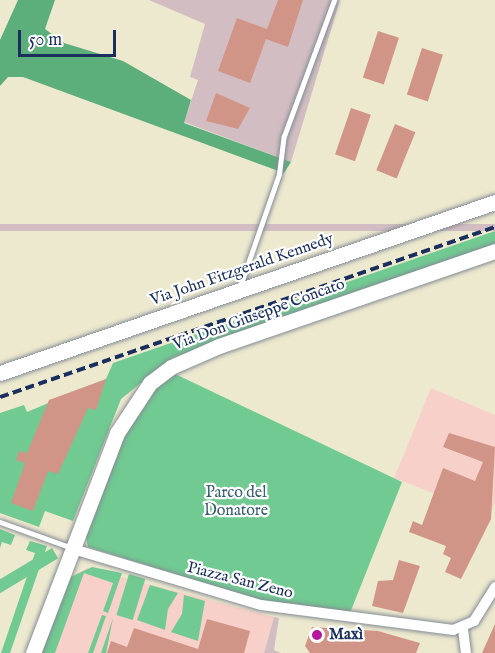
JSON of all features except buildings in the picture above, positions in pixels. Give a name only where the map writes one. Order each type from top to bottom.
[{"type":"street","name":"Via John Fitzgerald Kennedy","points":[[0,373],[495,202]]},
{"type":"street","name":"Via Don Giuseppe Concato","points":[[33,653],[47,604],[73,549],[126,412],[171,367],[495,251]]},
{"type":"street","name":"Piazza San Zeno","points":[[73,549],[261,605],[463,629]]},
{"type":"street","points":[[466,653],[463,629],[495,587]]},
{"type":"lane","points":[[239,291],[279,174],[284,136],[334,0]]},
{"type":"lane","name":"Piazza San Zeno","points":[[0,522],[73,549]]},
{"type":"shaded area","points":[[149,0],[340,0],[291,162],[184,122],[198,80],[190,77],[205,24]]},
{"type":"shaded area","points":[[0,224],[495,224],[495,231],[0,231]]},
{"type":"shaded area","points":[[431,388],[495,415],[495,503],[490,515],[394,478]]},
{"type":"shaded area","points":[[87,568],[274,617],[264,653],[37,653],[64,581]]},
{"type":"shaded area","points":[[274,617],[279,618],[274,650],[281,653],[264,653]]},
{"type":"green space","points":[[18,0],[55,0],[45,29],[64,43],[123,61],[191,100],[184,123],[291,162],[284,173],[23,77],[8,77],[0,86],[0,40]]},
{"type":"green space","points":[[495,231],[495,245],[172,358],[121,399],[73,521],[45,511],[39,527],[0,513],[0,413],[24,405],[27,412],[106,379],[113,363]]},
{"type":"green space","name":"Parco del Donatore","points":[[173,373],[402,482],[350,613],[259,600],[88,547],[86,537],[123,432],[161,381]]},
{"type":"green space","points":[[0,529],[15,535],[11,545],[2,542],[0,548]]},
{"type":"green space","points":[[30,541],[47,546],[10,653],[1,653],[35,553],[26,550]]},
{"type":"green space","points":[[52,548],[58,558],[0,593],[0,579]]},
{"type":"green space","points":[[92,567],[122,573],[108,613],[103,611],[113,583],[84,573],[55,653],[41,653],[69,578]]},
{"type":"green space","points":[[129,574],[145,579],[133,620],[116,615]]},
{"type":"green space","points":[[150,585],[178,593],[168,609],[165,630],[137,620]]},
{"type":"green space","points":[[184,595],[205,601],[198,641],[171,632],[182,614]]},
{"type":"green space","points":[[102,615],[106,616],[93,653],[88,653]]},
{"type":"green space","points":[[113,618],[106,653],[101,653]]},
{"type":"railway","points":[[0,397],[495,227]]},
{"type":"place","name":"Maxì","points":[[317,635]]}]
